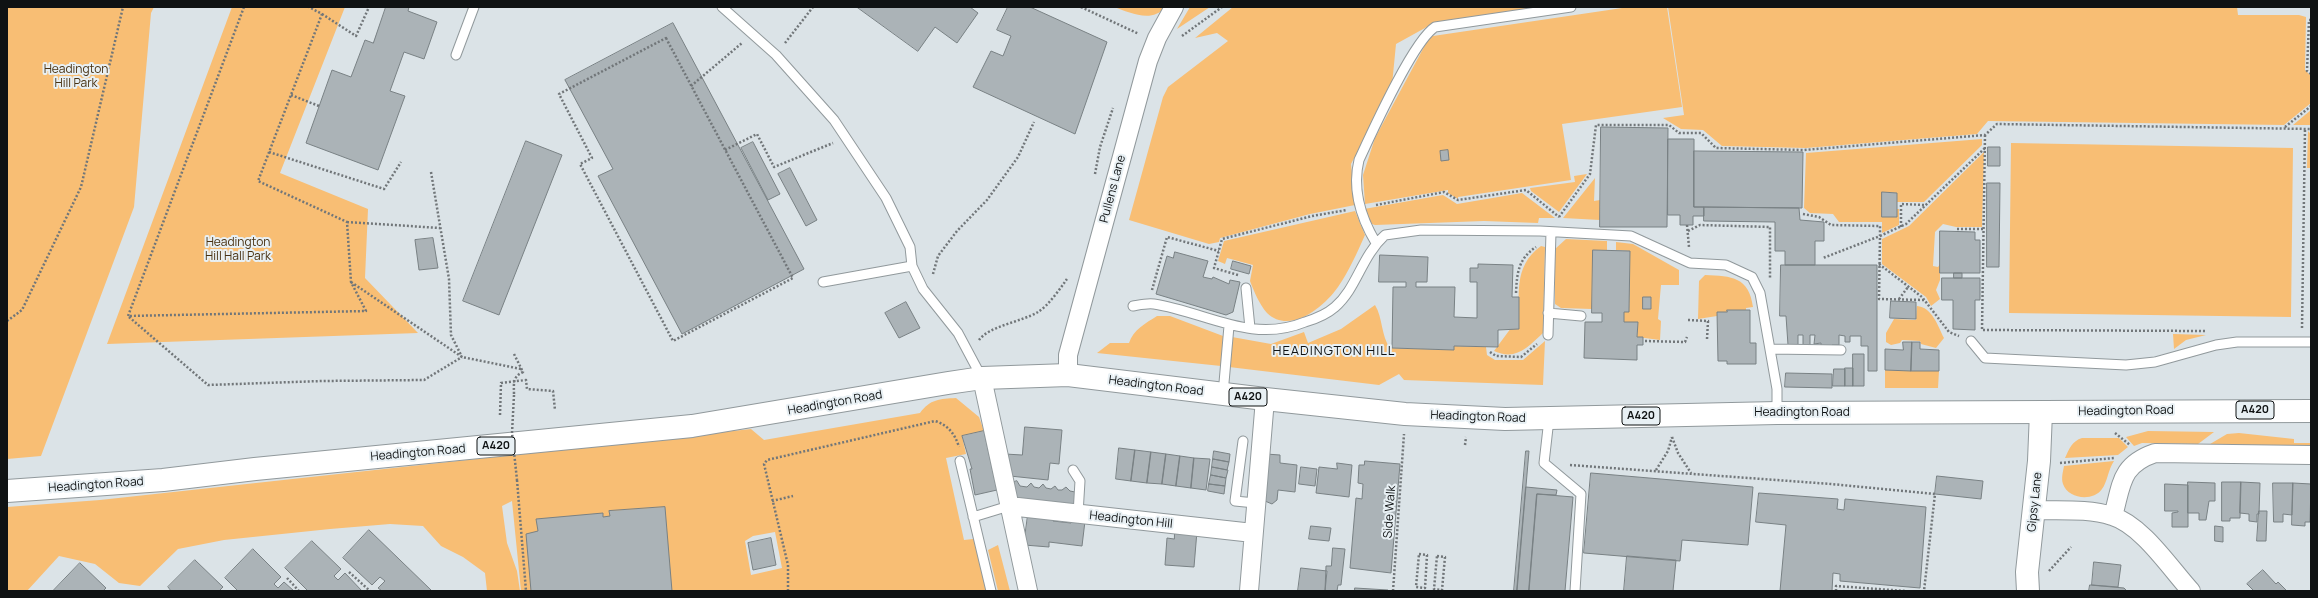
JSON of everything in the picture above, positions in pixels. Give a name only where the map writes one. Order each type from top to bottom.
[{"type":"main road","name":"Headington Road","points":[[7,491],[164,480],[255,468],[692,426],[982,378],[1068,375],[1265,399],[1421,415],[1549,419],[1776,413],[2311,410]]},
{"type":"main road","name":"Gipsy Lane","points":[[2028,591],[2027,572],[2039,461],[2041,412]]},
{"type":"street","name":"Pullens Lane","points":[[1068,375],[1068,355],[1147,67],[1157,38],[1174,7]]},
{"type":"street","points":[[982,378],[1028,591]]},
{"type":"street","points":[[1249,591],[1255,503],[1265,399]]},
{"type":"street","points":[[2113,516],[2125,475],[2133,464],[2141,458],[2155,453],[2311,455]]},
{"type":"street","name":"Headington Hill","points":[[1009,506],[1253,533]]},
{"type":"street","points":[[2034,510],[2092,512],[2113,516],[2134,527],[2191,591]]},
{"type":"lane","points":[[456,55],[474,7]]},
{"type":"lane","points":[[722,7],[776,54],[834,120],[846,137],[886,198],[910,247],[912,266],[928,294],[958,333],[970,352],[982,378]]},
{"type":"lane","points":[[1376,243],[1359,208],[1357,168],[1359,160],[1386,107],[1427,32],[1435,27],[1571,7]]},
{"type":"lane","points":[[1133,306],[1152,304],[1229,326],[1269,330],[1294,327],[1335,307],[1350,289],[1367,256],[1376,243],[1385,235],[1421,230],[1551,232],[1631,236],[1690,263],[1726,265],[1752,277],[1760,293],[1770,349],[1777,389],[1776,413]]},
{"type":"lane","points":[[1548,335],[1551,232]]},
{"type":"lane","points":[[822,282],[912,266]]},
{"type":"lane","points":[[1246,288],[1250,328]]},
{"type":"lane","points":[[1548,313],[1581,316]]},
{"type":"lane","points":[[1223,394],[1229,326]]},
{"type":"lane","points":[[1971,342],[1985,358],[2126,365],[2155,362],[2216,345],[2237,342],[2311,342]]},
{"type":"lane","points":[[1770,349],[1841,350]]},
{"type":"lane","points":[[1549,419],[1544,463],[1581,494],[1575,591]]},
{"type":"lane","points":[[1243,441],[1236,501],[1255,503]]},
{"type":"lane","points":[[960,461],[991,591]]},
{"type":"lane","points":[[1073,470],[1080,480],[1078,514]]},
{"type":"lane","points":[[973,517],[1009,506]]},
{"type":"path","points":[[7,321],[22,310],[81,187],[123,7]]},
{"type":"path","points":[[128,316],[244,7]]},
{"type":"path","points":[[308,7],[322,14],[356,36],[370,7]]},
{"type":"path","points":[[776,54],[812,7]]},
{"type":"path","points":[[1081,7],[1138,34],[1157,38]]},
{"type":"path","points":[[1178,38],[1222,7]]},
{"type":"path","points":[[322,14],[258,181],[347,222],[440,228]]},
{"type":"path","points":[[2311,20],[2308,20],[2307,71],[2311,74]]},
{"type":"path","points":[[692,86],[753,34]]},
{"type":"path","points":[[1135,41],[1138,34]]},
{"type":"path","points":[[666,38],[725,150],[793,278],[673,341],[580,164],[592,158],[559,94],[666,38]]},
{"type":"path","points":[[291,95],[319,106]]},
{"type":"path","points":[[1095,176],[1100,147],[1116,101]]},
{"type":"path","points":[[2285,128],[2311,106]]},
{"type":"path","points":[[928,294],[938,256],[957,231],[987,200],[1018,157],[1034,122]]},
{"type":"path","points":[[1559,216],[1590,174],[1596,125],[1670,125],[1679,133],[1701,133],[1716,148],[1804,150],[1986,135],[1997,124],[2311,129]]},
{"type":"path","points":[[2302,332],[2305,128]]},
{"type":"path","points":[[725,150],[756,134],[774,167],[846,137]]},
{"type":"path","points":[[1986,135],[1982,330],[2208,331]]},
{"type":"path","points":[[1823,258],[1880,236],[1901,226],[1926,205],[1986,148]]},
{"type":"path","points":[[269,152],[384,188],[401,162]]},
{"type":"path","points":[[431,172],[449,279],[451,335],[462,357]]},
{"type":"path","points":[[1901,226],[1901,204],[1926,205]]},
{"type":"path","points":[[1803,214],[1820,216],[1831,225],[1880,226],[1879,299],[1924,300]]},
{"type":"path","points":[[128,316],[366,311],[351,282],[347,222]]},
{"type":"path","points":[[1688,231],[1700,225],[1770,227],[1770,281],[1760,293]]},
{"type":"path","points":[[1957,229],[1984,229]]},
{"type":"path","points":[[1148,304],[1167,237],[1219,251]]},
{"type":"path","points":[[1879,264],[1924,300],[1948,332],[1971,342]]},
{"type":"path","points":[[970,352],[984,334],[1018,322],[1039,311],[1070,276]]},
{"type":"path","points":[[351,282],[462,357],[521,369]]},
{"type":"path","points":[[1899,299],[1908,287]]},
{"type":"path","points":[[128,316],[208,385],[322,381],[424,380],[462,357]]},
{"type":"path","points":[[1688,320],[1708,321],[1707,339]]},
{"type":"path","points":[[1490,352],[1496,356],[1521,357],[1548,335]]},
{"type":"path","points":[[1645,341],[1685,342],[1687,337]]},
{"type":"path","points":[[514,354],[523,372],[514,380],[512,433],[526,591]]},
{"type":"path","points":[[500,415],[501,382],[514,380],[526,380],[528,389],[553,391],[554,410]]},
{"type":"path","points":[[2112,411],[2114,432],[2134,450],[2155,453]]},
{"type":"path","points":[[788,591],[788,565],[764,464],[767,460],[935,421],[944,424],[956,438],[960,461]]},
{"type":"path","name":"Side Walk","points":[[1393,591],[1404,434]]},
{"type":"path","points":[[1465,445],[1466,436]]},
{"type":"path","points":[[1656,470],[1668,452],[1672,437],[1678,453],[1691,473]]},
{"type":"path","points":[[2060,463],[2122,457],[2133,464]]},
{"type":"path","points":[[1544,463],[1656,470],[1935,494],[1924,591]]},
{"type":"path","points":[[772,501],[793,496]]},
{"type":"path","points":[[2048,572],[2071,547]]},
{"type":"path","points":[[1419,554],[1427,555],[1425,588],[1416,587],[1419,554]]},
{"type":"path","points":[[1437,556],[1445,557],[1442,590],[1434,589],[1437,556]]},
{"type":"path","points":[[349,572],[370,591]]},
{"type":"path","points":[[287,578],[299,591]]},
{"type":"path","points":[[1836,591],[1836,586],[1905,591]]},
{"type":"green space","name":"Headington Hill Park","points":[[7,7],[154,7],[151,13],[134,207],[41,456],[7,459]]},
{"type":"green space","name":"Headington Hill Hall Park","points":[[232,7],[345,7],[280,173],[368,209],[365,278],[418,333],[107,344]]},
{"type":"green space","points":[[1114,7],[1165,7],[1154,15],[1147,16],[1133,14]]},
{"type":"green space","points":[[1190,7],[1210,7],[1177,29]]},
{"type":"green space","points":[[1233,7],[1537,7],[1434,23],[1396,44],[1392,85],[1351,164],[1355,205],[1310,214],[1220,238],[1219,242],[1209,244],[1129,220],[1163,97],[1168,87],[1228,41],[1217,33],[1195,38]]},
{"type":"green space","points":[[1629,7],[1667,7],[1682,107],[1562,124],[1571,180],[1458,197],[1458,199],[1448,193],[1448,190],[1365,204],[1363,175],[1375,138],[1431,34],[1433,36]]},
{"type":"green space","points":[[1668,7],[2237,7],[2238,15],[2299,15],[2306,17],[2305,70],[2311,76],[2311,103],[2284,125],[1988,121],[1977,134],[1806,148],[1722,146],[1703,130],[1681,129],[1663,118],[1684,115]]},
{"type":"green space","points":[[2311,110],[2311,125],[2293,125]]},
{"type":"green space","points":[[2308,131],[2311,134],[2311,168],[2307,168]]},
{"type":"green space","points":[[1982,139],[1982,145],[1924,202],[1897,202],[1897,193],[1883,192],[1882,217],[1897,217],[1897,209],[1899,209],[1899,225],[1882,233],[1882,222],[1839,222],[1833,214],[1810,213],[1804,208],[1806,153]]},
{"type":"green space","points":[[2011,143],[2293,148],[2291,317],[2009,313]]},
{"type":"green space","points":[[1984,152],[1982,227],[1956,227],[1943,224],[1935,232],[1933,266],[1938,267],[1940,264],[1940,280],[1936,290],[1940,299],[1931,306],[1926,297],[1882,264],[1882,239],[1909,226]]},
{"type":"green space","points":[[1587,174],[1559,212],[1531,191],[1530,188],[1575,182],[1574,176]]},
{"type":"green space","points":[[1595,178],[1594,201],[1600,200],[1600,220],[1563,218]]},
{"type":"green space","points":[[1522,193],[1555,218],[1539,218],[1538,223],[1484,221],[1375,225],[1372,224],[1364,209],[1443,195],[1457,204]]},
{"type":"green space","points":[[1355,211],[1365,235],[1349,268],[1338,287],[1324,303],[1306,316],[1296,320],[1286,321],[1276,319],[1267,313],[1257,297],[1250,281],[1253,265],[1227,258],[1225,264],[1218,261],[1224,241]]},
{"type":"green space","points":[[1566,239],[1607,241],[1607,250],[1593,250],[1592,309],[1561,308],[1555,304],[1555,249]]},
{"type":"green space","points":[[1616,242],[1633,244],[1679,270],[1679,285],[1661,285],[1658,319],[1661,321],[1660,340],[1637,337],[1638,322],[1624,322],[1624,312],[1629,312],[1630,251],[1616,250]]},
{"type":"green space","points":[[1541,246],[1545,247],[1543,333],[1521,351],[1502,354],[1494,351],[1511,328],[1519,328],[1519,294],[1522,273],[1525,263]]},
{"type":"green space","points":[[1705,275],[1723,276],[1738,280],[1748,289],[1753,307],[1746,308],[1746,310],[1727,310],[1727,312],[1717,312],[1717,316],[1698,319],[1699,281]]},
{"type":"green space","points":[[1375,305],[1378,310],[1385,338],[1390,348],[1454,350],[1454,346],[1486,347],[1487,355],[1495,360],[1523,360],[1545,341],[1543,385],[1404,380],[1399,374],[1379,385],[1229,367],[1232,337],[1271,344],[1304,332],[1308,343],[1341,329]]},
{"type":"green space","points":[[1917,306],[1922,307],[1931,313],[1944,338],[1936,348],[1921,344],[1920,341],[1902,340],[1900,343],[1891,345],[1886,342],[1886,333],[1894,319],[1916,320]]},
{"type":"green space","points":[[1157,316],[1170,316],[1223,336],[1221,366],[1097,353],[1110,343],[1129,343],[1134,334],[1144,324]]},
{"type":"green space","points":[[2173,334],[2206,335],[2186,340],[2174,349]]},
{"type":"green space","points":[[1885,370],[1939,371],[1938,388],[1885,388]]},
{"type":"green space","points":[[956,398],[979,417],[984,431],[962,436],[966,454],[946,458],[964,540],[973,539],[975,542],[986,591],[521,591],[512,501],[502,506],[507,543],[517,571],[520,591],[487,591],[485,573],[463,557],[441,546],[423,526],[390,524],[224,540],[178,549],[140,586],[119,583],[95,564],[59,556],[27,591],[7,591],[7,507],[100,500],[751,429],[764,440],[920,413],[932,402],[940,399]],"holes":[[[775,532],[782,568],[751,575],[745,541],[753,536]]]},
{"type":"green space","points":[[2148,431],[2214,432],[2198,444],[2142,443],[2134,446],[2126,437]]},
{"type":"green space","points":[[2239,433],[2294,439],[2294,443],[2311,443],[2311,449],[2205,447],[2227,434]]},
{"type":"green space","points":[[2082,438],[2119,438],[2128,447],[2118,455],[2065,458],[2073,443]]},
{"type":"green space","points":[[2114,461],[2104,486],[2093,496],[2075,496],[2066,489],[2063,484],[2062,477],[2064,466]]},
{"type":"green space","points":[[998,545],[1010,591],[998,591],[988,550]]},
{"type":"building","points":[[386,7],[409,7],[408,11],[437,22],[424,59],[404,52],[390,91],[405,96],[378,170],[306,143],[332,70],[351,77],[365,40],[373,43]]},
{"type":"building","points":[[857,7],[970,7],[978,13],[957,43],[935,27],[918,51]]},
{"type":"building","points":[[1008,7],[1030,7],[1107,42],[1075,134],[973,87],[991,51],[1003,56],[1011,36],[997,30]]},
{"type":"building","points":[[673,23],[804,269],[682,334],[598,176],[613,169],[565,80]]},
{"type":"building","points":[[1601,127],[1668,128],[1667,227],[1600,227]]},
{"type":"building","points":[[1668,139],[1694,139],[1694,207],[1704,207],[1704,216],[1693,216],[1693,225],[1680,225],[1680,215],[1668,215]]},
{"type":"building","points":[[526,141],[562,155],[499,315],[463,301]]},
{"type":"building","points":[[753,142],[780,194],[768,200],[741,148]]},
{"type":"building","points":[[1988,147],[2000,147],[2000,166],[1988,166]]},
{"type":"building","points":[[1448,150],[1449,160],[1441,161],[1440,151]]},
{"type":"building","points":[[1694,151],[1803,152],[1802,208],[1694,207]]},
{"type":"building","points":[[790,168],[817,220],[806,226],[778,174]]},
{"type":"building","points":[[1987,183],[2000,183],[1999,267],[1987,267]]},
{"type":"building","points":[[1882,192],[1897,193],[1897,217],[1882,217]]},
{"type":"building","points":[[1704,207],[1799,208],[1800,220],[1824,222],[1824,241],[1815,241],[1815,265],[1785,265],[1785,251],[1775,251],[1775,222],[1704,221]]},
{"type":"building","points":[[1940,231],[1975,232],[1975,240],[1980,240],[1980,273],[1940,273]]},
{"type":"building","points":[[433,238],[438,268],[419,270],[415,240]]},
{"type":"building","points":[[1593,250],[1630,251],[1629,312],[1624,312],[1624,322],[1638,322],[1637,337],[1643,337],[1643,345],[1637,345],[1637,360],[1584,358],[1585,322],[1602,322],[1602,313],[1592,313]]},
{"type":"building","points":[[1175,252],[1208,261],[1203,277],[1212,279],[1213,277],[1229,284],[1230,280],[1240,282],[1233,312],[1226,315],[1156,294],[1167,256],[1173,258]]},
{"type":"building","points":[[1380,255],[1428,257],[1427,282],[1416,282],[1416,287],[1455,287],[1454,317],[1477,318],[1477,282],[1470,282],[1470,268],[1478,268],[1478,264],[1513,265],[1512,297],[1519,297],[1519,329],[1498,330],[1498,347],[1454,346],[1454,350],[1392,348],[1393,287],[1406,287],[1406,282],[1379,282]]},
{"type":"building","points":[[1233,261],[1251,266],[1249,274],[1231,269]]},
{"type":"building","points":[[1781,265],[1877,265],[1877,371],[1868,371],[1868,346],[1861,346],[1861,336],[1850,336],[1850,342],[1845,342],[1845,336],[1839,335],[1839,345],[1832,345],[1832,348],[1821,348],[1821,343],[1814,344],[1815,335],[1810,335],[1810,345],[1803,345],[1803,335],[1798,335],[1798,345],[1788,345],[1786,316],[1780,316]]},
{"type":"building","points":[[1954,273],[1962,273],[1962,278],[1954,278]]},
{"type":"building","points":[[1942,278],[1980,278],[1980,300],[1975,300],[1975,330],[1953,329],[1953,300],[1942,300]]},
{"type":"building","points":[[1643,297],[1651,297],[1651,309],[1643,309]]},
{"type":"building","points":[[1891,301],[1916,302],[1916,319],[1890,318]]},
{"type":"building","points":[[906,302],[920,328],[899,338],[885,313]]},
{"type":"building","points":[[1727,310],[1750,310],[1750,343],[1756,343],[1756,364],[1727,364],[1727,361],[1718,361],[1717,312],[1727,312]]},
{"type":"building","points":[[1903,342],[1912,342],[1911,371],[1885,370],[1885,349],[1903,350]]},
{"type":"building","points":[[1912,342],[1920,342],[1920,349],[1939,350],[1939,371],[1911,371]]},
{"type":"building","points":[[1853,354],[1864,354],[1864,386],[1853,386]]},
{"type":"building","points":[[1845,368],[1853,368],[1853,386],[1845,386]]},
{"type":"building","points":[[1834,369],[1845,369],[1845,386],[1833,386]]},
{"type":"building","points":[[1786,373],[1832,374],[1832,388],[1785,387]]},
{"type":"building","points":[[1025,427],[1062,430],[1059,464],[1050,463],[1048,480],[1010,476],[1005,454],[1022,455]]},
{"type":"building","points":[[984,431],[997,490],[975,495],[970,469],[972,469],[962,436]]},
{"type":"building","points":[[1119,448],[1135,450],[1131,481],[1116,479]]},
{"type":"building","points":[[1135,450],[1151,452],[1147,483],[1131,481]]},
{"type":"building","points":[[1214,451],[1230,454],[1229,462],[1213,459]]},
{"type":"building","points":[[1526,451],[1529,451],[1517,591],[1514,591]]},
{"type":"building","points":[[1151,452],[1166,454],[1162,484],[1147,483]]},
{"type":"building","points":[[1166,454],[1180,456],[1176,486],[1162,484]]},
{"type":"building","points":[[1266,454],[1280,455],[1280,463],[1297,465],[1295,492],[1278,490],[1277,500],[1272,504],[1265,501]]},
{"type":"building","points":[[1180,456],[1194,458],[1191,488],[1176,486]]},
{"type":"building","points":[[1194,458],[1210,459],[1206,490],[1191,488]]},
{"type":"building","points":[[1213,459],[1229,462],[1227,470],[1212,467]]},
{"type":"building","points":[[1365,461],[1400,464],[1391,573],[1350,568],[1356,498],[1362,499],[1363,484],[1358,483],[1359,465],[1364,465]]},
{"type":"building","points":[[1337,463],[1352,465],[1349,497],[1316,493],[1319,467],[1337,469]]},
{"type":"building","points":[[1212,467],[1228,470],[1226,478],[1211,475]]},
{"type":"building","points":[[1301,467],[1317,469],[1315,486],[1299,484]]},
{"type":"building","points":[[1591,473],[1753,487],[1748,545],[1682,540],[1680,561],[1584,553]]},
{"type":"building","points":[[1211,475],[1226,478],[1225,486],[1209,484]]},
{"type":"building","points":[[1937,476],[1983,481],[1981,499],[1935,494]]},
{"type":"building","points":[[1017,481],[1020,486],[1027,487],[1031,483],[1034,487],[1039,488],[1043,484],[1046,488],[1051,489],[1055,486],[1058,490],[1062,490],[1066,487],[1070,491],[1075,492],[1074,507],[1016,501],[1014,482]]},
{"type":"building","points":[[2188,482],[2215,483],[2215,501],[2209,501],[2206,520],[2199,520],[2199,513],[2188,513]]},
{"type":"building","points":[[2222,482],[2241,482],[2240,518],[2230,518],[2230,521],[2222,521]]},
{"type":"building","points":[[2241,482],[2260,483],[2259,514],[2257,514],[2257,522],[2249,521],[2249,514],[2240,513]]},
{"type":"building","points":[[2273,483],[2293,483],[2292,515],[2283,514],[2283,522],[2274,522]]},
{"type":"building","points":[[2293,483],[2311,484],[2310,522],[2305,522],[2305,526],[2292,525]]},
{"type":"building","points":[[1209,484],[1225,486],[1224,494],[1208,491]]},
{"type":"building","points":[[2165,484],[2188,485],[2188,527],[2172,527],[2172,513],[2178,511],[2165,511]]},
{"type":"building","points":[[1526,487],[1557,490],[1556,495],[1537,494],[1529,591],[1517,591]]},
{"type":"building","points":[[1759,493],[1838,499],[1837,509],[1844,510],[1845,499],[1926,507],[1920,588],[1840,581],[1840,574],[1833,573],[1832,591],[1780,591],[1786,525],[1756,522]]},
{"type":"building","points":[[1537,494],[1573,497],[1565,591],[1529,591]]},
{"type":"building","points":[[665,507],[672,591],[531,591],[526,534],[538,531],[536,519],[603,513],[603,517],[610,516],[609,511]]},
{"type":"building","points":[[2259,511],[2267,511],[2266,541],[2257,541]]},
{"type":"building","points":[[1028,515],[1053,517],[1053,521],[1071,523],[1071,520],[1085,521],[1082,546],[1049,542],[1049,547],[1024,545]]},
{"type":"building","points":[[1311,526],[1331,528],[1329,541],[1309,539]]},
{"type":"building","points":[[2215,526],[2223,527],[2223,542],[2215,541]]},
{"type":"building","points":[[1175,529],[1197,531],[1194,567],[1165,565],[1167,538],[1174,539]]},
{"type":"building","points":[[369,530],[431,590],[382,591],[378,588],[385,581],[380,577],[372,585],[343,558]]},
{"type":"building","points":[[771,538],[776,565],[753,570],[748,543]]},
{"type":"building","points":[[312,541],[341,569],[334,576],[338,580],[345,573],[362,591],[308,591],[285,568]]},
{"type":"building","points":[[1333,548],[1345,549],[1341,585],[1338,585],[1337,591],[1325,591],[1326,566],[1331,566]]},
{"type":"building","points":[[253,549],[281,577],[274,584],[278,588],[284,582],[294,591],[238,591],[225,578]]},
{"type":"building","points":[[1627,556],[1676,560],[1673,591],[1624,591]]},
{"type":"building","points":[[195,560],[223,587],[219,591],[171,591],[168,587]]},
{"type":"building","points":[[2094,562],[2121,565],[2118,587],[2092,585]]},
{"type":"building","points":[[80,563],[106,588],[103,591],[53,591]]},
{"type":"building","points":[[1301,568],[1327,571],[1325,591],[1298,591]]},
{"type":"building","points":[[2263,570],[2276,584],[2278,582],[2287,591],[2254,591],[2247,584]]},
{"type":"building","points":[[2090,585],[2124,588],[2127,591],[2089,591]]},
{"type":"building","points":[[1355,588],[1388,590],[1388,591],[1355,591]]},
{"type":"district","name":"HEADINGTON HILL","points":[[1334,351]]}]
